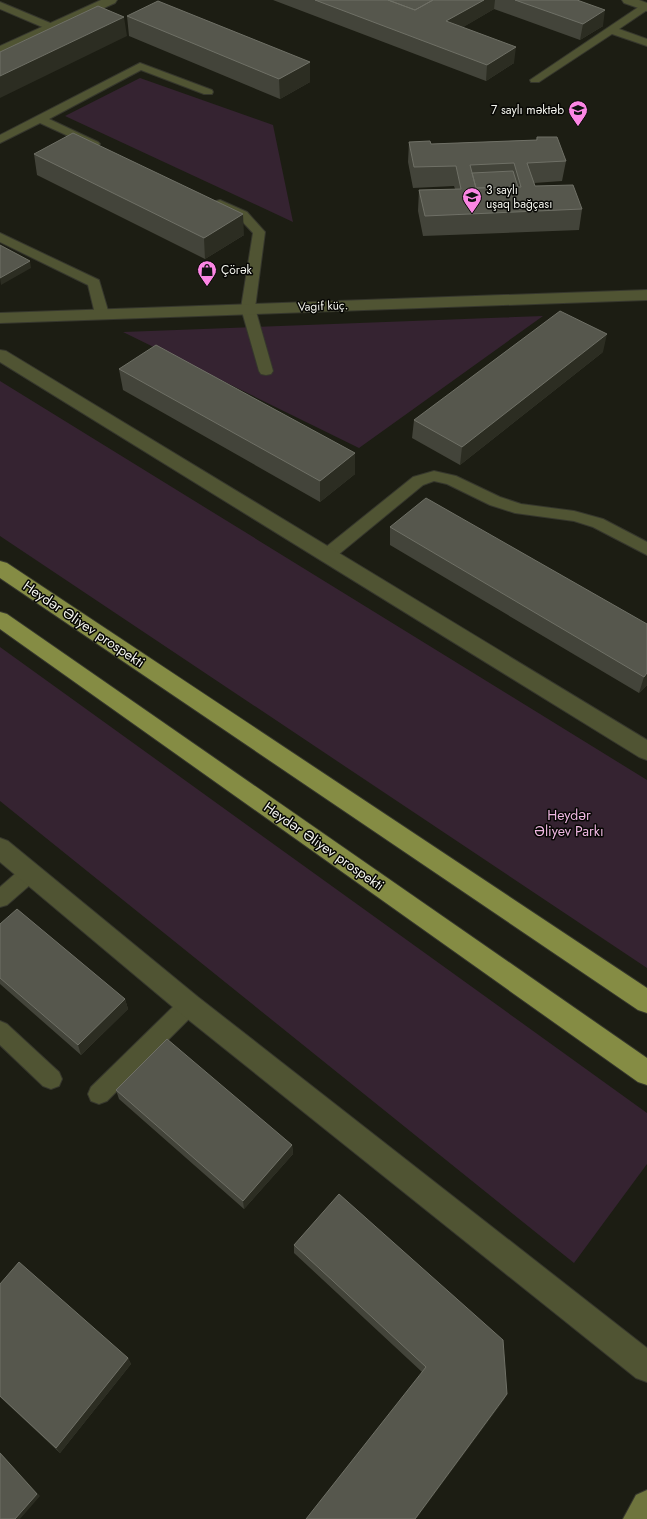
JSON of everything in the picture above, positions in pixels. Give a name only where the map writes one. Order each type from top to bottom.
[{"type":"main road","name":"Heydər Əliyev prospekti","points":[[0,568],[647,1002]]},
{"type":"main road","name":"Heydər Əliyev prospekti","points":[[0,619],[647,1073]]},
{"type":"street","points":[[0,51],[111,0]]},
{"type":"street","points":[[628,0],[647,7]]},
{"type":"street","name":"Vagif küç.","points":[[0,318],[647,294]]},
{"type":"street","points":[[0,356],[647,751]]},
{"type":"street","points":[[0,848],[31,872],[189,1005],[647,1367]]},
{"type":"street","points":[[639,1519],[647,1506]]},
{"type":"lane","points":[[0,5],[51,27]]},
{"type":"lane","points":[[535,80],[647,7]]},
{"type":"lane","points":[[612,30],[647,43]]},
{"type":"lane","points":[[0,140],[140,66],[208,92]]},
{"type":"lane","points":[[40,119],[103,148]]},
{"type":"lane","points":[[208,198],[243,215],[259,232],[248,308],[266,372]]},
{"type":"lane","points":[[0,237],[94,283],[102,314]]},
{"type":"lane","points":[[327,555],[418,481],[434,476],[451,480],[495,500],[520,509],[574,516],[598,523],[647,549]]},
{"type":"lane","points":[[0,899],[31,872]]},
{"type":"lane","points":[[99,1094],[189,1005]]},
{"type":"lane","points":[[0,1031],[51,1079]]},
{"type":"green space","points":[[140,78],[273,125],[293,222],[65,116]]},
{"type":"green space","points":[[543,316],[359,448],[123,332]]},
{"type":"green space","name":"Heydər Əliyev Parkı","points":[[0,381],[647,780],[647,968],[0,536]]},
{"type":"green space","points":[[0,647],[647,1113],[647,1164],[574,1263],[0,801]]},
{"type":"building","points":[[315,0],[388,0],[415,10],[433,0],[484,0],[446,21],[516,47],[487,65]]},
{"type":"building","points":[[388,0],[433,0],[415,10]]},
{"type":"building","points":[[515,0],[577,0],[605,10],[583,24]]},
{"type":"building","points":[[158,1],[310,62],[279,79],[127,16]]},
{"type":"building","points":[[98,6],[124,17],[0,76],[0,52]]},
{"type":"building","points":[[73,133],[243,214],[204,238],[34,154]]},
{"type":"building","points":[[537,137],[557,137],[566,161],[527,163],[535,186],[573,185],[582,209],[425,216],[419,190],[461,189],[456,166],[414,167],[409,142],[430,141],[431,144],[537,140]],"holes":[[[514,163],[521,187],[476,188],[470,165]]]},
{"type":"building","points":[[513,171],[518,187],[476,188],[472,173]]},
{"type":"building","points":[[0,245],[30,261],[0,278]]},
{"type":"building","points":[[560,311],[607,334],[462,447],[414,420]]},
{"type":"building","points":[[156,345],[355,453],[320,481],[119,369]]},
{"type":"building","points":[[426,498],[647,624],[647,673],[644,677],[390,527]]},
{"type":"building","points":[[17,909],[125,999],[78,1045],[0,978],[0,924]]},
{"type":"building","points":[[167,1039],[292,1145],[243,1201],[116,1090]]},
{"type":"building","points":[[339,1194],[503,1340],[507,1394],[415,1519],[306,1519],[426,1367],[294,1245]]},
{"type":"building","points":[[19,1262],[128,1358],[56,1448],[0,1396],[0,1284]]},
{"type":"building","points":[[0,1453],[37,1494],[15,1519],[0,1519]]},
{"type":"place","name":"7 saylı məktəb","points":[[578,127]]},
{"type":"place","name":"3 saylı uşaq bağçası","points":[[472,214]]},
{"type":"place","name":"Çörək","points":[[207,287]]}]
